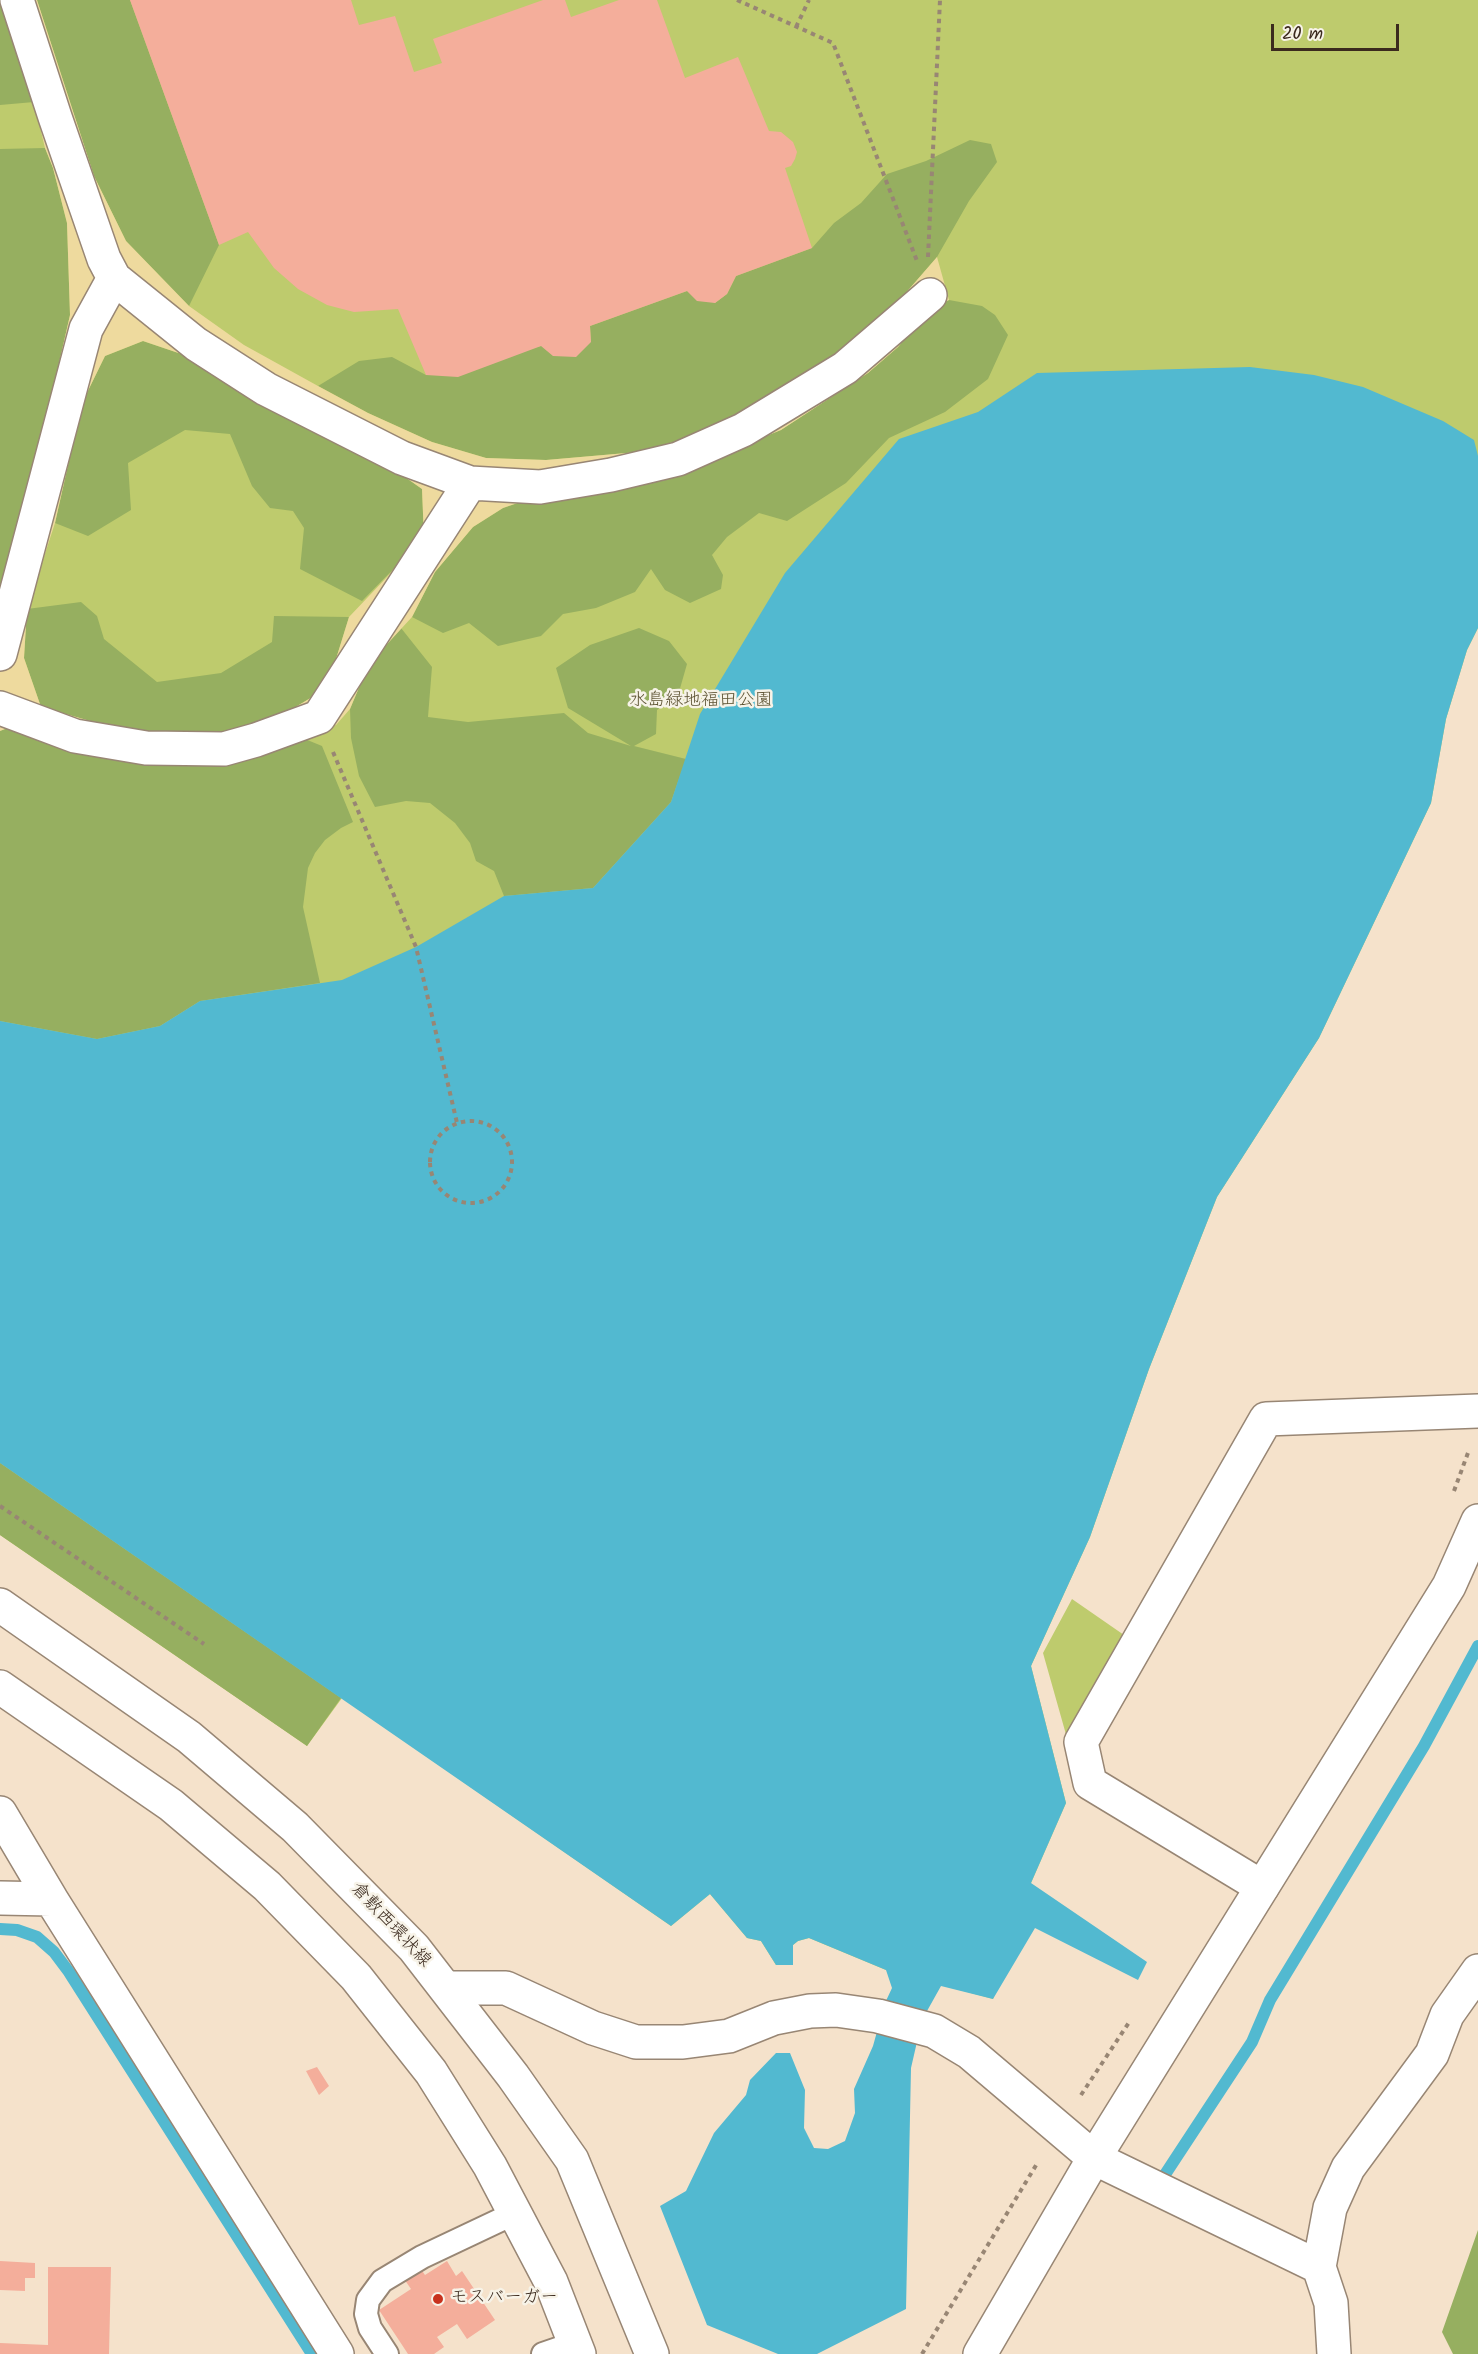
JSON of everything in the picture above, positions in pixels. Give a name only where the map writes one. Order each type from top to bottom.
[{"type":"street","points":[[17,0],[104,259],[114,278],[196,344],[266,389],[402,458],[470,483],[540,487],[611,475],[678,459],[743,430],[845,368],[928,298]]},
{"type":"street","points":[[0,654],[86,329],[114,278]]},
{"type":"street","points":[[0,708],[75,736],[146,748],[224,749],[319,717],[470,483]]},
{"type":"street","points":[[1262,1887],[1090,1783],[1081,1742],[1266,1419],[1478,1411]]},
{"type":"street","points":[[980,2354],[1094,2158],[1449,1586],[1478,1521]]},
{"type":"street","name":"倉敷西環状線","points":[[0,1605],[189,1737],[295,1827],[414,1948],[513,2076],[572,2160],[652,2354]]},
{"type":"street","points":[[0,1687],[171,1805],[267,1886],[356,1977],[431,2072],[490,2166],[551,2282],[577,2348]]},
{"type":"street","points":[[0,1813],[51,1899],[337,2354]]},
{"type":"street","points":[[0,1898],[51,1899]]},
{"type":"street","points":[[1334,2354],[1330,2303],[1320,2267],[1330,2208],[1348,2168],[1432,2054],[1447,2016],[1478,1971]]},
{"type":"street","points":[[446,1988],[506,1988],[593,2028],[636,2042],[683,2042],[729,2036],[774,2018],[836,2010],[878,2016],[934,2031],[969,2052],[1094,2158],[1320,2267]]},
{"type":"lane","points":[[387,2354],[370,2328],[366,2314],[368,2300],[382,2281],[422,2257],[515,2213]]},
{"type":"lane","points":[[543,2354],[577,2348]]},
{"type":"path","points":[[737,0],[833,44],[928,298]]},
{"type":"path","points":[[796,27],[809,0]]},
{"type":"path","points":[[928,298],[940,0]]},
{"type":"path","points":[[319,717],[416,947],[457,1123]]},
{"type":"path","points":[[471,1120],[485,1123],[497,1129],[507,1140],[512,1153],[513,1167],[509,1180],[489,1200],[475,1203],[462,1202],[449,1197],[432,1177],[431,1150],[436,1139],[445,1129],[457,1123],[471,1120]]},
{"type":"path","points":[[0,1506],[204,1644]]},
{"type":"green space","name":"水島緑地福田公園","points":[[0,0],[1478,0],[1478,628],[1467,650],[1446,719],[1431,803],[1319,1038],[1217,1197],[1149,1369],[1090,1537],[1031,1666],[1066,1803],[1031,1883],[993,1999],[886,1970],[809,1938],[793,1945],[793,1965],[776,1965],[761,1941],[747,1938],[710,1894],[671,1926],[342,1698],[307,1746],[0,1535]]},
{"type":"green space","points":[[0,0],[34,102],[0,105]]},
{"type":"green space","points":[[37,0],[130,0],[219,245],[189,306],[126,241],[94,176]]},
{"type":"green space","points":[[970,140],[991,144],[997,162],[969,201],[937,257],[904,295],[825,370],[705,433],[638,452],[546,460],[486,458],[432,442],[368,413],[318,386],[359,361],[392,357],[426,375],[541,346],[591,342],[590,326],[687,291],[715,303],[727,294],[736,276],[812,248],[834,223],[861,203],[887,174],[926,161]]},
{"type":"green space","points":[[45,148],[53,168],[67,223],[70,315],[39,451],[0,592],[0,149]]},
{"type":"green space","points":[[949,300],[982,306],[995,315],[1008,335],[988,379],[945,412],[889,438],[846,483],[787,521],[759,513],[727,537],[712,555],[723,575],[721,589],[690,603],[665,590],[651,569],[635,592],[596,608],[563,614],[541,636],[498,646],[469,623],[443,633],[412,617],[435,572],[473,527],[503,508],[734,449],[781,430],[868,373],[898,347],[929,309]]},
{"type":"green space","points":[[143,341],[202,361],[385,463],[422,489],[424,538],[362,601],[300,569],[304,528],[293,511],[270,508],[252,486],[230,434],[185,430],[128,463],[131,510],[88,536],[55,523],[82,403],[105,356]]},
{"type":"green space","points":[[81,602],[97,616],[104,639],[157,682],[221,673],[272,642],[274,616],[349,617],[327,688],[279,717],[199,738],[136,734],[41,707],[24,658],[27,609]]},
{"type":"green space","points":[[401,628],[432,667],[428,717],[468,722],[564,713],[588,733],[631,746],[568,708],[556,668],[590,645],[639,628],[669,641],[687,664],[679,692],[657,710],[656,734],[634,746],[686,759],[671,802],[593,888],[504,896],[494,871],[476,861],[470,843],[455,823],[430,803],[406,801],[375,807],[359,776],[351,738],[350,709],[363,678],[379,653]]},
{"type":"green space","points":[[10,727],[300,737],[322,746],[353,822],[325,840],[315,853],[308,868],[303,907],[320,983],[200,1001],[160,1026],[97,1039],[0,1021],[0,731]]},
{"type":"green space","points":[[0,1463],[341,1698],[307,1746],[0,1535]]},
{"type":"green space","points":[[1072,1599],[1124,1635],[1067,1738],[1043,1653]]},
{"type":"green space","points":[[1478,2230],[1478,2354],[1453,2354],[1442,2332]]},
{"type":"sand","points":[[0,0],[37,0],[94,176],[126,241],[189,306],[244,345],[368,413],[432,442],[486,458],[546,460],[638,452],[705,433],[764,409],[864,335],[904,295],[937,257],[949,300],[929,309],[898,347],[868,373],[781,430],[734,449],[523,501],[503,508],[473,527],[435,572],[412,617],[379,653],[363,678],[350,709],[336,725],[262,749],[10,727],[0,731],[0,592],[39,451],[70,315],[67,223],[34,102]],"holes":[[[143,341],[202,361],[303,427],[385,463],[422,489],[424,538],[349,617],[327,688],[279,717],[199,738],[136,734],[41,707],[24,658],[27,609],[55,523],[82,403],[105,356]]]},
{"type":"water","points":[[1250,367],[1314,375],[1363,387],[1443,421],[1474,440],[1478,456],[1478,628],[1467,650],[1446,719],[1431,803],[1319,1038],[1217,1197],[1149,1369],[1090,1537],[1031,1666],[1066,1803],[1031,1883],[1147,1962],[1138,1980],[1035,1928],[993,1999],[941,1986],[922,2020],[911,2068],[906,2309],[817,2354],[778,2354],[707,2325],[660,2206],[686,2191],[714,2133],[746,2095],[750,2080],[776,2053],[790,2053],[805,2090],[804,2128],[814,2148],[828,2149],[845,2141],[855,2113],[854,2089],[873,2046],[885,2003],[892,1988],[886,1970],[809,1938],[793,1945],[793,1965],[776,1965],[761,1941],[747,1938],[710,1894],[671,1926],[0,1463],[0,1021],[97,1039],[160,1026],[200,1001],[342,980],[416,947],[504,896],[593,888],[671,802],[700,714],[785,573],[899,439],[978,412],[1037,373]]},
{"type":"building","points":[[130,0],[351,0],[359,25],[395,16],[414,72],[442,63],[433,39],[543,0],[565,0],[571,17],[619,0],[657,0],[685,78],[738,57],[769,131],[781,132],[793,142],[797,152],[795,159],[791,166],[785,168],[812,248],[736,276],[727,294],[715,303],[697,301],[687,291],[590,326],[591,342],[576,357],[553,356],[541,346],[458,377],[426,375],[398,309],[354,312],[327,305],[298,289],[274,268],[248,232],[219,245]]},
{"type":"building","points":[[317,2067],[329,2086],[319,2095],[306,2071]]},
{"type":"building","points":[[0,2261],[35,2263],[35,2278],[25,2278],[25,2291],[0,2290]]},
{"type":"building","name":"モスバーガー","points":[[447,2261],[456,2276],[462,2271],[495,2320],[467,2339],[457,2324],[437,2337],[444,2347],[434,2354],[408,2354],[379,2310],[411,2289],[400,2273],[416,2262],[425,2275]]},
{"type":"building","points":[[48,2267],[111,2267],[109,2354],[0,2354],[0,2343],[48,2345]]},
{"type":"waterway","points":[[1164,2176],[1252,2042],[1270,2000],[1424,1746],[1478,1646]]},
{"type":"waterway","points":[[0,1929],[17,1930],[37,1937],[54,1952],[69,1972],[312,2354]]},
{"type":"place","name":"モスバーガー","points":[[438,2299]]}]
